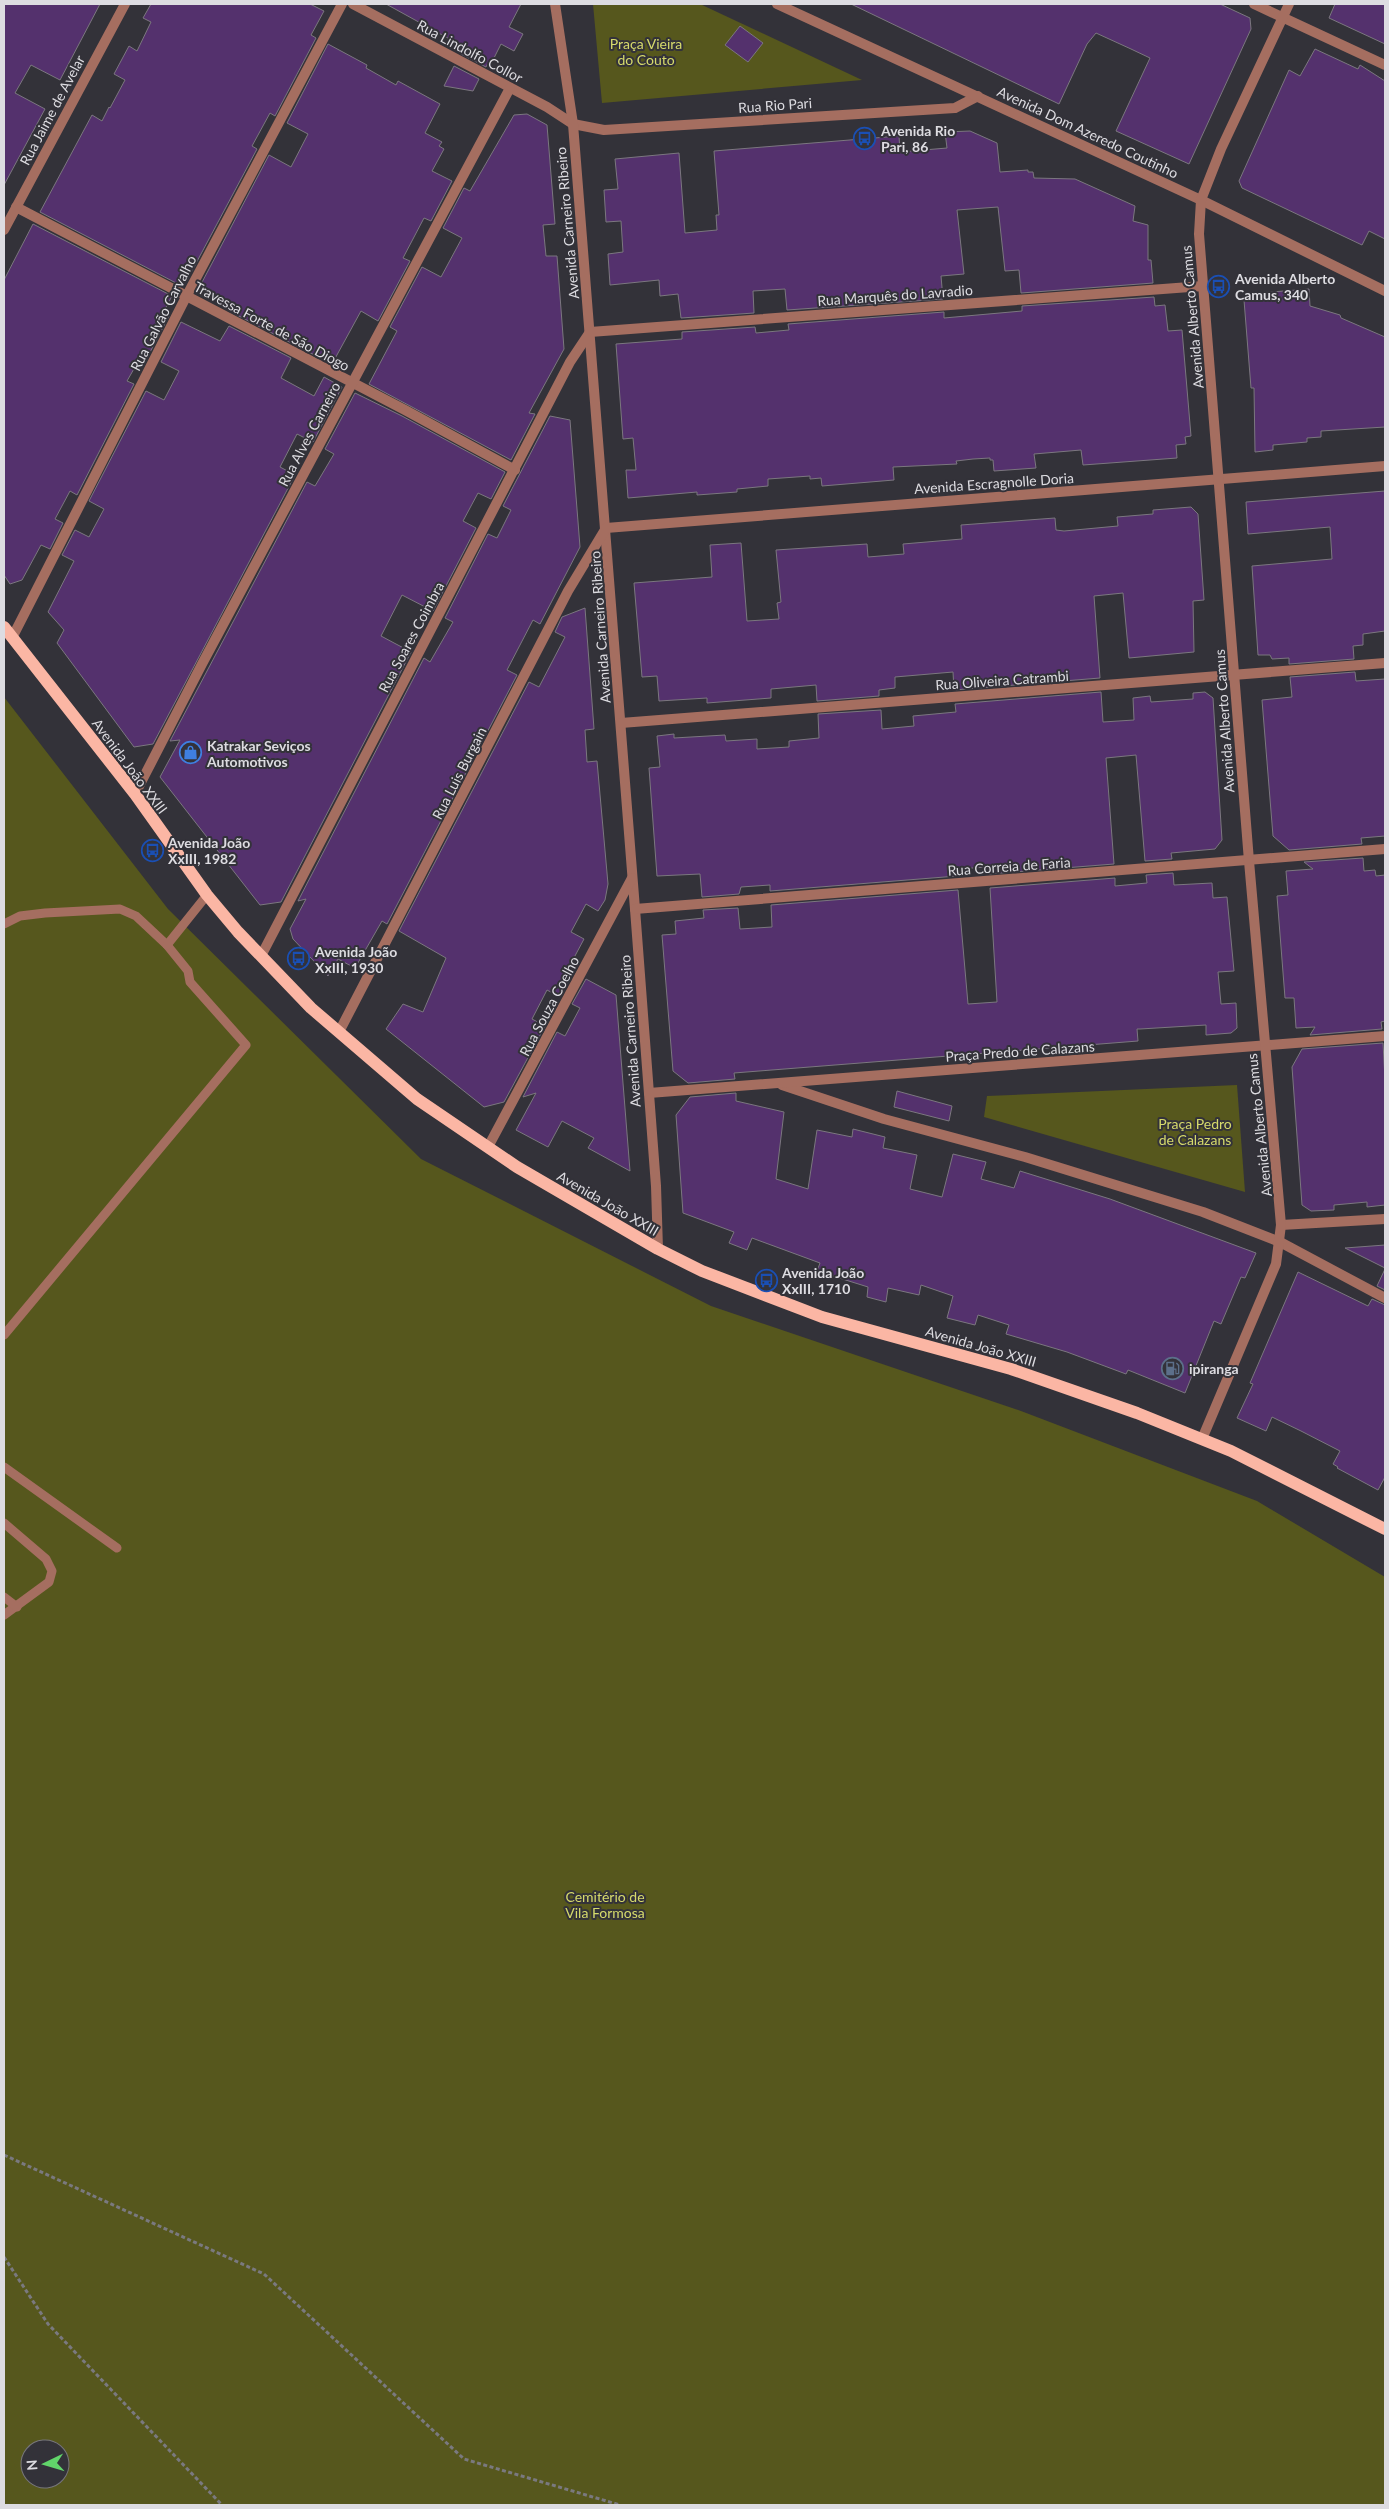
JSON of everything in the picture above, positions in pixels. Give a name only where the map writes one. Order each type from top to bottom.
[{"type":"main road","name":"Avenida João XXIII","points":[[4,627],[135,794],[207,895],[260,956],[311,1008],[417,1099],[517,1168],[658,1249],[702,1271],[822,1317],[1011,1369],[1137,1413],[1231,1451],[1385,1529]]},
{"type":"street","name":"Rua Jaime de Avelar","points":[[4,230],[125,4]]},
{"type":"street","name":"Rua Galvão Carvalho","points":[[12,638],[186,297],[342,4]]},
{"type":"street","name":"Rua Lindolfo Collor","points":[[353,4],[573,124]]},
{"type":"street","name":"Avenida Carneiro Ribeiro","points":[[555,4],[573,124],[633,878],[649,1093],[658,1249]]},
{"type":"street","name":"Avenida Dom Azeredo Coutinho","points":[[776,4],[1201,200],[1385,292]]},
{"type":"street","points":[[1254,4],[1385,65]]},
{"type":"street","name":"Avenida Alberto Camus","points":[[1202,1439],[1276,1264],[1280,1242],[1281,1202],[1264,1046],[1234,676],[1199,234],[1201,200],[1221,149],[1289,4]]},
{"type":"street","name":"Rua Alves Carneiro","points":[[135,794],[510,88]]},
{"type":"street","name":"Rua Rio Pari","points":[[573,124],[604,130],[955,108],[978,96]]},
{"type":"street","name":"Travessa Forte de São Diogo","points":[[16,207],[405,410],[515,470]]},
{"type":"street","name":"Rua Marquês do Lavradio","points":[[590,332],[1203,286]]},
{"type":"street","name":"Rua Soares Coimbra","points":[[260,956],[570,362],[590,332]]},
{"type":"street","name":"Avenida Escragnolle Doria","points":[[606,528],[1385,466]]},
{"type":"street","name":"Rua Luis Burgain","points":[[339,1032],[568,591],[606,528]]},
{"type":"street","name":"Rua Oliveira Catrambi","points":[[621,723],[1385,664]]},
{"type":"street","name":"Rua Correia de Faria","points":[[635,909],[1385,850]]},
{"type":"street","name":"Rua Souza Coelho","points":[[488,1148],[633,878]]},
{"type":"street","name":"Praça Predo de Calazans","points":[[649,1093],[1385,1036]]},
{"type":"street","points":[[777,1083],[884,1119],[1137,1190],[1203,1212],[1280,1242],[1385,1298]]},
{"type":"street","points":[[1281,1225],[1385,1220]]},
{"type":"lane","points":[[167,945],[207,895]]},
{"type":"lane","points":[[4,924],[20,916],[45,913],[120,909],[136,916],[167,945],[188,971],[190,982],[246,1046],[4,1336]]},
{"type":"lane","points":[[4,1468],[117,1548]]},
{"type":"lane","points":[[4,1523],[46,1559],[52,1571],[49,1582],[17,1607],[4,1614]]},
{"type":"lane","points":[[4,1597],[17,1607]]},
{"type":"path","points":[[4,2155],[264,2274],[464,2458],[620,2505]]},
{"type":"path","points":[[4,2257],[48,2324],[222,2505]]},
{"type":"green space","name":"Praça Vieira do Couto","points":[[593,4],[700,4],[862,80],[602,103]]},
{"type":"green space","name":"Cemitério de Vila Formosa","points":[[4,697],[168,909],[421,1159],[711,1306],[1021,1411],[1257,1501],[1385,1577],[1385,2505],[4,2505]]},
{"type":"green space","name":"Praça Pedro de Calazans","points":[[1237,1085],[1245,1192],[984,1117],[987,1096]]},
{"type":"building","points":[[4,4],[100,4],[60,80],[31,65],[15,93],[45,109],[4,185]]},
{"type":"building","points":[[151,4],[310,4],[324,11],[311,35],[316,38],[275,116],[270,113],[252,146],[257,149],[186,282],[181,279],[178,284],[40,212],[92,115],[102,121],[125,80],[114,74],[129,46],[137,51],[151,22],[143,18]]},
{"type":"building","points":[[386,4],[521,4],[509,27],[523,34],[514,51],[501,44],[492,62],[489,61],[486,67],[461,54],[464,47]]},
{"type":"building","points":[[851,4],[1220,4],[1250,18],[1251,29],[1189,164],[1116,131],[1150,58],[1131,49],[1096,33],[1087,44],[1059,104]]},
{"type":"building","points":[[1335,4],[1385,4],[1385,44],[1329,18]]},
{"type":"building","points":[[740,26],[763,43],[748,62],[725,45]]},
{"type":"building","points":[[328,44],[367,65],[366,68],[396,85],[398,81],[440,104],[425,133],[442,142],[439,146],[444,149],[432,171],[452,181],[431,221],[424,218],[403,258],[410,261],[378,321],[361,311],[332,364],[235,314],[236,311],[228,307],[231,305],[199,288],[269,155],[291,167],[308,134],[287,123]]},
{"type":"building","points":[[1315,49],[1358,69],[1360,65],[1385,81],[1385,239],[1369,231],[1362,245],[1242,188],[1239,181],[1289,70],[1300,76]]},
{"type":"building","points":[[454,66],[479,79],[473,91],[444,86]]},
{"type":"building","points":[[527,114],[547,125],[555,224],[543,225],[546,256],[557,256],[564,349],[529,413],[535,414],[511,460],[369,384],[397,331],[390,327],[422,267],[441,277],[462,238],[443,228],[464,188],[470,191],[514,115]]},
{"type":"building","points":[[970,131],[997,143],[1000,172],[1028,170],[1028,172],[1033,172],[1034,178],[1075,179],[1135,206],[1133,221],[1148,225],[1148,260],[1151,260],[1153,283],[1021,293],[1019,270],[1005,271],[998,207],[957,210],[964,274],[941,276],[943,299],[787,310],[785,289],[753,291],[754,313],[681,318],[678,294],[660,296],[659,280],[610,285],[608,254],[623,252],[621,221],[606,222],[604,190],[618,189],[615,159],[679,153],[685,233],[717,230],[716,215],[719,215],[714,151],[899,136],[900,152],[947,148],[945,132]]},
{"type":"building","points":[[33,224],[172,296],[163,313],[169,316],[148,356],[143,353],[127,381],[134,384],[77,495],[70,491],[55,519],[63,523],[50,549],[41,545],[22,580],[10,584],[4,575],[4,280]]},
{"type":"building","points":[[1309,289],[1310,306],[1340,315],[1341,318],[1385,337],[1385,427],[1321,431],[1321,437],[1307,438],[1307,442],[1273,445],[1273,450],[1255,452],[1254,388],[1251,388],[1244,300],[1246,299],[1246,294]]},
{"type":"building","points":[[1154,297],[1155,306],[1165,305],[1168,331],[1182,330],[1191,436],[1185,437],[1186,444],[1176,445],[1177,458],[1083,465],[1081,450],[1034,454],[1036,468],[994,471],[993,460],[990,460],[990,458],[973,459],[956,461],[957,464],[893,467],[894,480],[822,486],[821,478],[810,479],[810,476],[768,479],[768,486],[737,489],[737,492],[697,495],[697,492],[628,498],[626,470],[636,470],[633,438],[623,439],[616,344],[682,339],[682,332],[755,327],[756,333],[789,330],[788,324],[944,312],[944,318],[1022,311],[1022,306]]},
{"type":"building","points":[[181,322],[220,341],[229,326],[291,358],[281,378],[314,396],[324,377],[342,387],[313,442],[297,434],[280,467],[295,475],[153,744],[134,747],[57,643],[64,630],[48,612],[74,561],[62,555],[75,530],[89,537],[104,509],[89,501],[146,391],[164,400],[179,371],[161,362]]},
{"type":"building","points":[[355,393],[402,416],[505,472],[491,499],[478,493],[463,521],[476,528],[433,611],[402,595],[381,636],[411,652],[281,902],[260,905],[160,777],[180,740],[170,741],[307,482],[315,486],[334,454],[325,449]]},
{"type":"building","points":[[550,416],[570,420],[580,547],[540,624],[533,620],[507,670],[517,675],[387,924],[382,921],[355,968],[338,959],[328,976],[293,939],[290,929],[306,899],[298,901],[424,658],[430,662],[453,622],[445,618],[488,534],[497,538],[511,510],[503,506]]},
{"type":"building","points":[[1385,491],[1385,631],[1363,634],[1363,645],[1353,646],[1354,659],[1289,664],[1289,658],[1272,659],[1270,655],[1258,655],[1252,566],[1332,559],[1330,527],[1248,534],[1246,502]]},
{"type":"building","points":[[1191,507],[1198,514],[1204,600],[1193,601],[1194,652],[1129,658],[1123,593],[1094,596],[1100,678],[954,690],[953,672],[895,677],[895,688],[879,690],[879,696],[817,701],[816,685],[771,689],[771,698],[707,703],[707,698],[659,701],[657,676],[642,677],[634,583],[712,577],[710,545],[741,543],[747,621],[779,619],[777,603],[781,602],[776,550],[867,544],[868,557],[904,554],[903,544],[962,539],[961,525],[1055,518],[1056,530],[1064,531],[1118,526],[1117,517],[1153,514],[1153,510]]},
{"type":"building","points":[[585,608],[594,729],[585,730],[587,762],[597,761],[608,884],[605,900],[598,911],[586,904],[571,932],[584,939],[568,969],[574,972],[560,997],[547,990],[532,1019],[545,1026],[504,1102],[484,1107],[386,1029],[403,1004],[423,1012],[446,958],[399,931],[529,682],[539,687],[565,637],[555,632],[562,617]]},
{"type":"building","points":[[1355,672],[1356,681],[1385,679],[1385,836],[1361,838],[1362,844],[1289,850],[1273,836],[1262,700],[1292,697],[1290,677]]},
{"type":"building","points":[[1101,692],[1103,722],[1134,720],[1133,698],[1150,696],[1151,702],[1193,699],[1193,693],[1205,692],[1213,698],[1222,840],[1215,849],[1171,853],[1172,859],[1145,861],[1136,755],[1106,758],[1114,864],[989,874],[988,867],[957,869],[957,876],[770,891],[770,885],[741,887],[739,894],[702,897],[700,874],[657,876],[649,768],[660,767],[657,736],[674,734],[674,738],[725,735],[726,741],[757,739],[757,749],[789,747],[789,741],[819,738],[818,714],[881,710],[882,729],[914,726],[913,716],[956,712],[955,704]]},
{"type":"building","points":[[1363,858],[1364,871],[1375,870],[1376,876],[1385,875],[1385,1021],[1381,1022],[1382,1029],[1310,1035],[1315,1027],[1296,1028],[1294,998],[1285,998],[1277,896],[1288,895],[1286,871],[1313,869],[1304,862]]},
{"type":"building","points":[[1173,873],[1174,885],[1212,883],[1213,898],[1227,897],[1234,971],[1218,972],[1221,1004],[1236,1003],[1237,1028],[1231,1033],[1206,1035],[1206,1025],[1137,1029],[1138,1041],[734,1073],[735,1079],[688,1083],[673,1071],[662,935],[676,934],[675,921],[704,918],[703,910],[738,908],[740,929],[772,927],[771,905],[958,890],[968,1004],[997,1002],[990,888],[1115,878],[1115,886],[1147,883],[1146,875]]},
{"type":"building","points":[[586,979],[616,995],[630,1171],[588,1148],[594,1138],[562,1121],[548,1147],[516,1130],[536,1093],[523,1097],[557,1032],[565,1036],[580,1008],[572,1004]]},
{"type":"building","points":[[1383,1043],[1385,1079],[1385,1205],[1367,1207],[1367,1202],[1334,1205],[1334,1210],[1311,1211],[1302,1205],[1292,1067],[1302,1049]]},
{"type":"building","points":[[897,1091],[952,1106],[949,1121],[894,1107]]},
{"type":"building","points":[[736,1093],[736,1101],[784,1112],[776,1179],[808,1189],[817,1130],[852,1137],[853,1129],[885,1137],[883,1148],[917,1155],[910,1189],[942,1197],[953,1154],[986,1162],[981,1179],[1014,1188],[1020,1171],[1110,1199],[1256,1253],[1245,1278],[1241,1277],[1221,1324],[1214,1321],[1185,1393],[1128,1370],[1126,1374],[1067,1352],[1006,1334],[1009,1325],[978,1315],[975,1325],[947,1318],[953,1296],[921,1285],[919,1295],[888,1288],[886,1302],[867,1297],[868,1287],[817,1271],[820,1263],[752,1238],[747,1250],[729,1243],[734,1232],[683,1213],[676,1115],[690,1097]]},
{"type":"building","points":[[1385,1245],[1385,1268],[1345,1248]]},
{"type":"building","points":[[1385,1269],[1385,1290],[1377,1286]]},
{"type":"building","points":[[1298,1272],[1368,1306],[1372,1299],[1385,1305],[1385,1477],[1378,1490],[1333,1464],[1340,1451],[1301,1431],[1272,1417],[1266,1431],[1237,1418],[1253,1384],[1250,1383]]},
{"type":"place","name":"Avenida Rio Pari, 86","points":[[865,138]]},
{"type":"place","name":"Avenida Alberto Camus, 340","points":[[1219,286]]},
{"type":"place","name":"Katrakar Seviços Automotivos","points":[[191,753]]},
{"type":"place","name":"Avenida João XxIII, 1982","points":[[152,850]]},
{"type":"place","name":"Avenida João XxIII, 1930","points":[[299,959]]},
{"type":"place","name":"Avenida João XxIII, 1710","points":[[766,1280]]},
{"type":"place","name":"ipiranga","points":[[1173,1368]]}]
